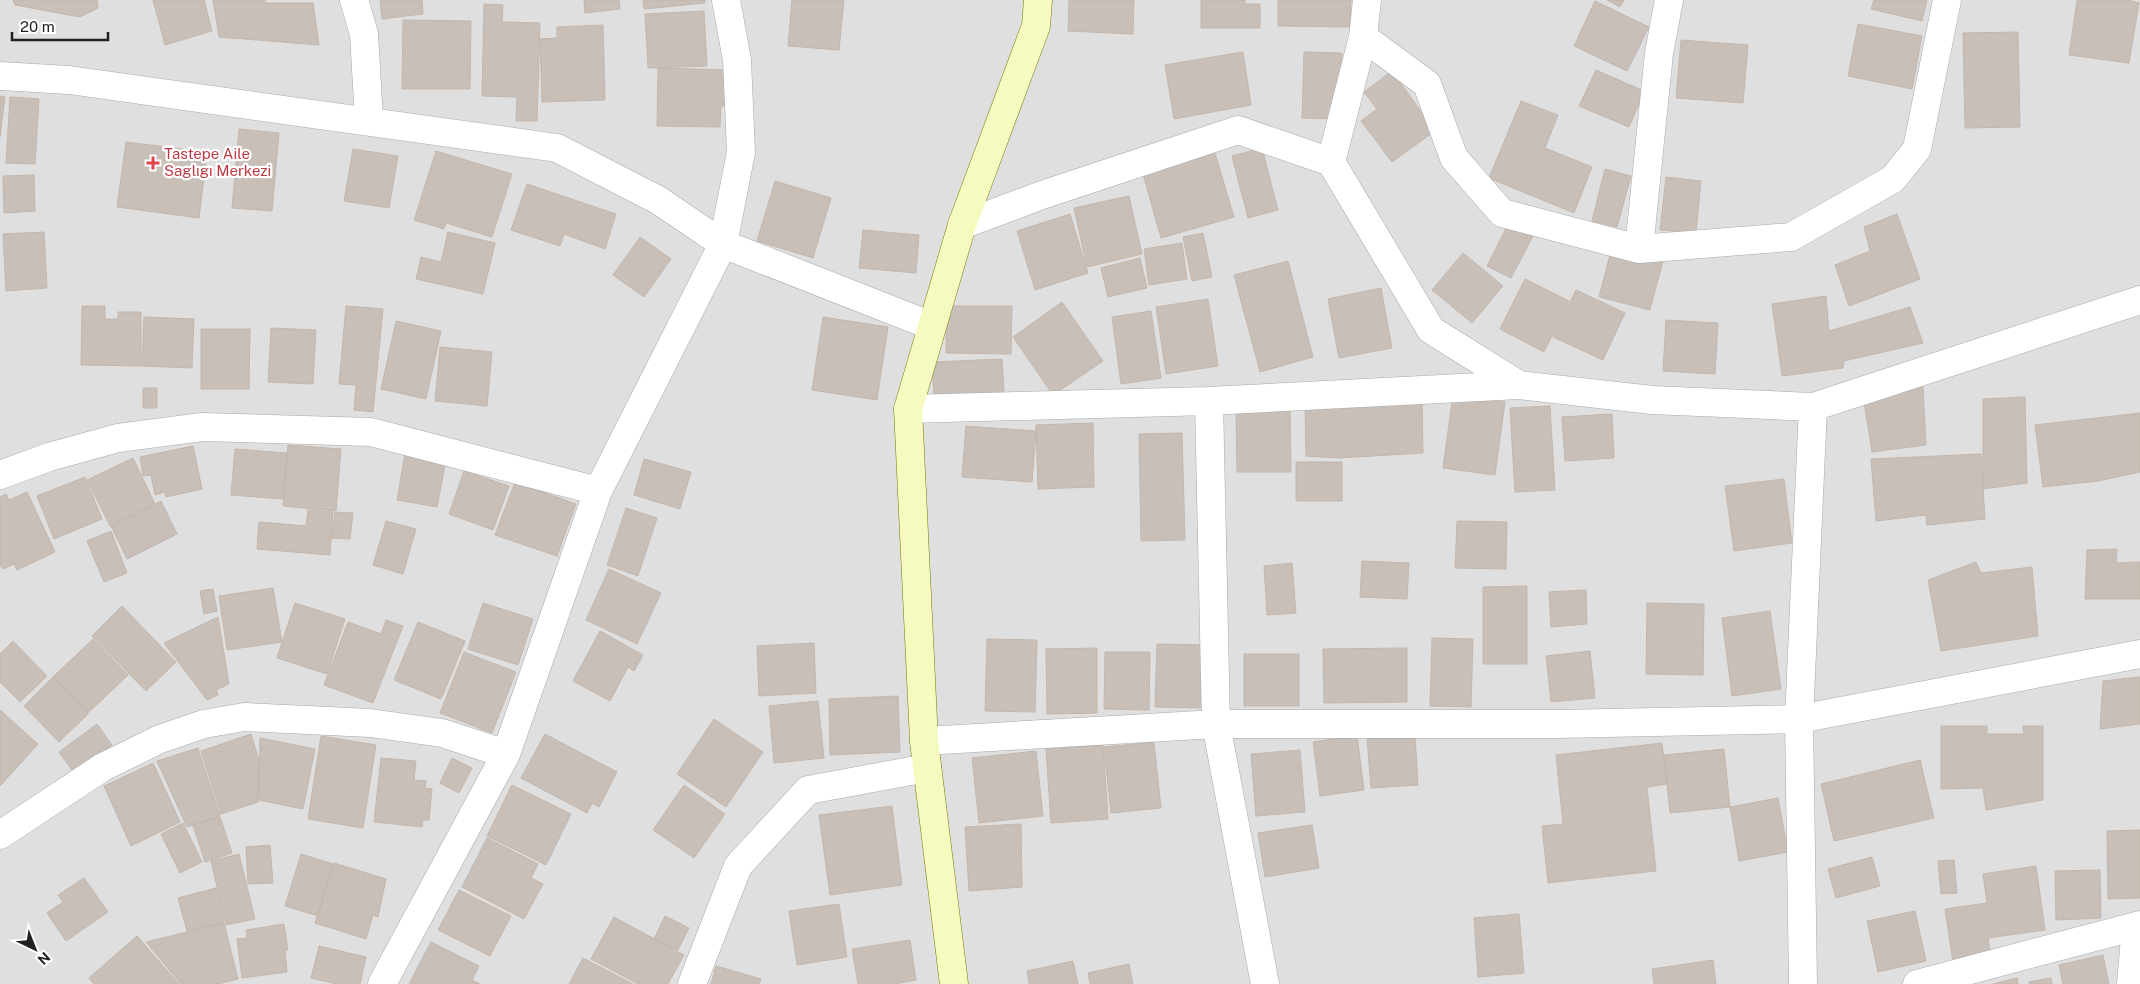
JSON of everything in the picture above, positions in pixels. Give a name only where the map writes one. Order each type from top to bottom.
[{"type":"street","points":[[354,0],[364,34],[369,120]]},
{"type":"street","points":[[382,984],[506,754],[598,491],[723,244],[741,152],[737,60],[726,0]]},
{"type":"street","points":[[954,984],[925,754],[908,409],[962,225],[1036,26],[1038,0]]},
{"type":"street","points":[[1331,162],[1363,37],[1367,0]]},
{"type":"street","points":[[1639,249],[1660,53],[1668,0]]},
{"type":"street","points":[[1363,37],[1427,84],[1454,158],[1502,213],[1639,249],[1791,236],[1893,179],[1917,149],[1947,0]]},
{"type":"street","points":[[0,76],[69,80],[369,120],[557,148],[658,200],[723,244],[932,326]]},
{"type":"street","points":[[962,225],[1042,195],[1238,130],[1331,162],[1431,330],[1519,386]]},
{"type":"street","points":[[908,409],[1209,401],[1519,386],[1652,400],[1813,407],[2140,300]]},
{"type":"street","points":[[1209,401],[1216,724],[1265,984]]},
{"type":"street","points":[[1803,984],[1799,719],[1813,407]]},
{"type":"street","points":[[0,475],[49,456],[118,438],[159,431],[212,428],[371,432],[598,491]]},
{"type":"street","points":[[692,984],[738,866],[808,790],[925,754],[1216,724],[1557,724],[1799,719],[2140,654]]},
{"type":"street","points":[[0,835],[45,804],[111,763],[178,733],[204,724],[244,717],[284,717],[379,724],[442,733],[506,754]]},
{"type":"street","points":[[1917,984],[2138,925],[2131,984]]},
{"type":"shaded area","points":[[0,0],[2140,0],[2140,984],[0,984]]},
{"type":"building","points":[[13,0],[97,0],[98,8],[80,17],[15,5]]},
{"type":"building","points":[[153,0],[204,0],[212,31],[165,45]]},
{"type":"building","points":[[213,0],[265,0],[266,3],[313,3],[319,45],[219,37]]},
{"type":"building","points":[[380,0],[422,0],[423,14],[382,19]]},
{"type":"building","points":[[584,0],[619,0],[620,9],[585,13]]},
{"type":"building","points":[[643,0],[705,0],[705,3],[644,9]]},
{"type":"building","points":[[792,0],[844,0],[839,50],[788,46]]},
{"type":"building","points":[[1069,0],[1134,0],[1133,34],[1068,31]]},
{"type":"building","points":[[1201,0],[1245,0],[1245,4],[1260,4],[1260,28],[1201,28]]},
{"type":"building","points":[[1278,0],[1351,0],[1350,27],[1278,26]]},
{"type":"building","points":[[1607,0],[1624,0],[1620,7]]},
{"type":"building","points":[[1874,0],[1927,0],[1922,21],[1871,9]]},
{"type":"building","points":[[2077,0],[2128,0],[2139,3],[2129,63],[2069,55]]},
{"type":"building","points":[[1595,1],[1649,27],[1627,71],[1574,46]]},
{"type":"building","points":[[484,4],[503,5],[502,22],[540,23],[537,121],[516,121],[517,97],[482,96]]},
{"type":"building","points":[[704,11],[707,66],[648,68],[645,14]]},
{"type":"building","points":[[403,20],[471,21],[470,89],[402,89]]},
{"type":"building","points":[[1858,24],[1922,36],[1912,89],[1848,76]]},
{"type":"building","points":[[603,25],[605,100],[542,102],[540,39],[557,38],[557,27]]},
{"type":"building","points":[[2018,32],[2020,127],[1965,128],[1963,33]]},
{"type":"building","points":[[1681,40],[1748,45],[1743,103],[1676,98]]},
{"type":"building","points":[[1243,52],[1251,105],[1174,119],[1165,65]]},
{"type":"building","points":[[1304,52],[1342,53],[1340,119],[1302,118]]},
{"type":"building","points":[[658,68],[729,70],[729,106],[721,106],[720,127],[657,126]]},
{"type":"building","points":[[1596,70],[1644,91],[1629,127],[1579,106]]},
{"type":"building","points":[[1392,71],[1435,131],[1392,162],[1361,121],[1377,109],[1364,92]]},
{"type":"building","points":[[0,96],[5,97],[0,137]]},
{"type":"building","points":[[10,97],[39,99],[35,164],[6,163]]},
{"type":"building","points":[[1521,101],[1558,115],[1545,148],[1592,167],[1574,213],[1489,178]]},
{"type":"building","points":[[239,129],[279,133],[272,211],[232,208]]},
{"type":"building","points":[[126,142],[207,152],[199,218],[117,207]]},
{"type":"building","points":[[1262,148],[1278,210],[1248,218],[1232,156]]},
{"type":"building","points":[[353,149],[398,156],[389,208],[344,201]]},
{"type":"building","points":[[436,151],[512,174],[492,237],[446,223],[444,229],[414,220]]},
{"type":"building","points":[[1215,153],[1234,217],[1161,238],[1143,174]]},
{"type":"building","points":[[1605,169],[1631,176],[1617,227],[1592,221]]},
{"type":"building","points":[[34,175],[35,211],[4,213],[3,176]]},
{"type":"building","points":[[1666,177],[1701,181],[1696,233],[1660,230]]},
{"type":"building","points":[[775,181],[831,198],[813,258],[757,241]]},
{"type":"building","points":[[527,184],[616,214],[605,249],[564,234],[560,246],[511,230]]},
{"type":"building","points":[[1129,196],[1142,254],[1087,267],[1074,208]]},
{"type":"building","points":[[1070,214],[1088,273],[1035,290],[1017,231]]},
{"type":"building","points":[[1897,214],[1920,279],[1849,306],[1835,265],[1870,251],[1864,227]]},
{"type":"building","points":[[1508,224],[1533,236],[1511,278],[1487,266]]},
{"type":"building","points":[[863,230],[919,235],[916,273],[859,268]]},
{"type":"building","points":[[44,232],[47,288],[6,291],[3,234]]},
{"type":"building","points":[[448,232],[495,243],[483,294],[416,279],[421,257],[441,262]]},
{"type":"building","points":[[1203,233],[1212,277],[1192,281],[1183,237]]},
{"type":"building","points":[[640,237],[671,259],[644,297],[613,275]]},
{"type":"building","points":[[1182,243],[1187,279],[1149,285],[1144,249]]},
{"type":"building","points":[[1612,247],[1663,261],[1650,310],[1599,297]]},
{"type":"building","points":[[1463,253],[1503,286],[1472,323],[1432,290]]},
{"type":"building","points":[[1140,258],[1147,288],[1108,297],[1101,268]]},
{"type":"building","points":[[1288,261],[1313,357],[1260,372],[1234,275]]},
{"type":"building","points":[[1525,279],[1569,301],[1544,352],[1500,329]]},
{"type":"building","points":[[1381,288],[1392,348],[1339,358],[1328,299]]},
{"type":"building","points":[[1576,290],[1625,313],[1603,360],[1553,337]]},
{"type":"building","points":[[1826,296],[1829,331],[1910,307],[1923,343],[1844,361],[1843,368],[1782,376],[1772,304]]},
{"type":"building","points":[[1208,299],[1218,366],[1166,374],[1156,307]]},
{"type":"building","points":[[1062,302],[1103,361],[1053,395],[1013,337]]},
{"type":"building","points":[[82,306],[105,306],[105,319],[118,319],[118,312],[141,312],[141,366],[81,365]]},
{"type":"building","points":[[346,306],[383,309],[373,412],[354,410],[356,385],[339,384]]},
{"type":"building","points":[[947,306],[1012,306],[1011,354],[946,353]]},
{"type":"building","points":[[1151,311],[1161,378],[1121,384],[1112,317]]},
{"type":"building","points":[[144,317],[194,319],[192,368],[142,366]]},
{"type":"building","points":[[823,317],[888,327],[877,400],[812,390]]},
{"type":"building","points":[[1666,320],[1718,323],[1715,374],[1663,371]]},
{"type":"building","points":[[396,321],[441,331],[426,399],[381,389]]},
{"type":"building","points":[[271,328],[316,330],[313,384],[268,382]]},
{"type":"building","points":[[201,329],[250,329],[249,389],[201,389]]},
{"type":"building","points":[[440,347],[492,352],[487,406],[435,401]]},
{"type":"building","points":[[1002,359],[1004,393],[934,397],[932,362]]},
{"type":"building","points":[[1923,387],[1926,445],[1872,452],[1864,402]]},
{"type":"building","points":[[143,388],[157,388],[157,408],[143,408]]},
{"type":"building","points":[[1453,395],[1505,402],[1495,475],[1443,468]]},
{"type":"building","points":[[2025,397],[2027,483],[1983,489],[1983,399]]},
{"type":"building","points":[[1422,400],[1423,453],[1339,458],[1306,456],[1305,403]]},
{"type":"building","points":[[1550,406],[1555,490],[1515,492],[1510,408]]},
{"type":"building","points":[[1290,409],[1291,472],[1237,472],[1236,410]]},
{"type":"building","points":[[2140,413],[2140,472],[2098,481],[2043,487],[2035,425]]},
{"type":"building","points":[[1612,414],[1614,458],[1565,461],[1562,417]]},
{"type":"building","points":[[1093,423],[1094,487],[1038,489],[1036,425]]},
{"type":"building","points":[[966,426],[1036,431],[1032,482],[962,477]]},
{"type":"building","points":[[1182,433],[1185,540],[1141,541],[1139,434]]},
{"type":"building","points":[[288,445],[341,449],[336,511],[283,506]]},
{"type":"building","points":[[193,446],[202,489],[166,497],[165,492],[155,495],[151,475],[143,476],[140,457]]},
{"type":"building","points":[[235,449],[287,453],[283,499],[231,495]]},
{"type":"building","points":[[405,453],[446,460],[437,507],[397,500]]},
{"type":"building","points":[[1981,454],[1985,519],[1927,525],[1926,515],[1876,521],[1871,459]]},
{"type":"building","points":[[133,458],[155,504],[110,526],[87,480]]},
{"type":"building","points":[[644,459],[691,472],[680,509],[634,495]]},
{"type":"building","points":[[1296,462],[1342,462],[1342,501],[1296,501]]},
{"type":"building","points":[[464,471],[509,486],[493,530],[449,514]]},
{"type":"building","points":[[85,477],[102,519],[54,539],[37,496]]},
{"type":"building","points":[[1784,479],[1792,543],[1734,551],[1725,486]]},
{"type":"building","points":[[515,482],[576,504],[557,556],[495,535]]},
{"type":"building","points":[[27,492],[55,552],[17,570],[14,564],[3,569],[0,565],[0,497],[6,494],[9,500]]},
{"type":"building","points":[[161,501],[177,534],[127,559],[111,526]]},
{"type":"building","points":[[626,508],[657,518],[638,576],[607,565]]},
{"type":"building","points":[[308,510],[333,512],[330,555],[257,549],[259,522],[306,526]]},
{"type":"building","points":[[335,512],[353,513],[350,539],[332,538]]},
{"type":"building","points":[[386,521],[416,529],[403,574],[373,565]]},
{"type":"building","points":[[1457,521],[1507,522],[1506,569],[1455,568]]},
{"type":"building","points":[[111,531],[127,573],[104,582],[87,541]]},
{"type":"building","points":[[2117,549],[2116,563],[2140,562],[2140,599],[2085,599],[2087,550]]},
{"type":"building","points":[[1362,561],[1409,563],[1407,599],[1360,597]]},
{"type":"building","points":[[1976,562],[1981,573],[2032,567],[2038,636],[1941,651],[1928,580]]},
{"type":"building","points":[[1292,563],[1296,613],[1267,615],[1264,566]]},
{"type":"building","points":[[609,569],[661,593],[637,644],[586,620]]},
{"type":"building","points":[[1527,586],[1527,664],[1483,664],[1483,587]]},
{"type":"building","points":[[273,588],[282,642],[227,650],[219,596]]},
{"type":"building","points":[[213,589],[217,611],[204,614],[200,591]]},
{"type":"building","points":[[1586,590],[1587,624],[1551,627],[1549,592]]},
{"type":"building","points":[[295,603],[345,619],[327,674],[277,658]]},
{"type":"building","points":[[483,603],[533,619],[518,665],[468,649]]},
{"type":"building","points":[[1647,603],[1704,604],[1703,675],[1646,674]]},
{"type":"building","points":[[122,606],[176,662],[146,691],[92,636]]},
{"type":"building","points":[[1770,611],[1781,689],[1732,696],[1722,618]]},
{"type":"building","points":[[218,617],[229,684],[216,690],[218,695],[207,700],[164,643]]},
{"type":"building","points":[[386,620],[403,626],[373,703],[324,685],[348,622],[381,634]]},
{"type":"building","points":[[418,622],[465,641],[441,699],[394,680]]},
{"type":"building","points":[[600,631],[643,655],[634,671],[628,667],[610,701],[573,681]]},
{"type":"building","points":[[1432,638],[1473,639],[1471,707],[1430,706]]},
{"type":"building","points":[[93,639],[128,675],[88,713],[53,677]]},
{"type":"building","points":[[987,639],[1037,640],[1035,712],[985,711]]},
{"type":"building","points":[[13,641],[47,676],[20,702],[0,682],[0,654]]},
{"type":"building","points":[[814,643],[816,693],[759,696],[757,646]]},
{"type":"building","points":[[1157,644],[1208,645],[1206,708],[1155,707]]},
{"type":"building","points":[[1097,648],[1097,713],[1047,714],[1046,649]]},
{"type":"building","points":[[1407,648],[1407,702],[1324,703],[1323,649]]},
{"type":"building","points":[[1590,651],[1595,698],[1551,702],[1546,656]]},
{"type":"building","points":[[464,652],[516,672],[492,733],[440,713]]},
{"type":"building","points":[[1105,652],[1150,652],[1149,710],[1104,709]]},
{"type":"building","points":[[1244,654],[1299,654],[1299,706],[1244,706]]},
{"type":"building","points":[[53,677],[88,714],[59,742],[24,706]]},
{"type":"building","points":[[2140,677],[2140,724],[2100,729],[2103,681]]},
{"type":"building","points":[[898,696],[900,752],[830,755],[829,699]]},
{"type":"building","points":[[818,701],[824,758],[774,763],[769,706]]},
{"type":"building","points":[[0,710],[38,744],[0,786]]},
{"type":"building","points":[[714,719],[763,752],[726,807],[677,774]]},
{"type":"building","points":[[97,724],[112,745],[74,773],[59,752]]},
{"type":"building","points":[[1941,726],[1987,726],[1987,734],[2024,734],[2023,726],[2043,726],[2043,800],[1986,810],[1983,788],[1941,789]]},
{"type":"building","points":[[251,734],[259,760],[258,802],[221,814],[201,751]]},
{"type":"building","points":[[545,734],[617,772],[599,807],[592,803],[587,813],[521,778]]},
{"type":"building","points":[[1357,735],[1364,790],[1320,796],[1313,742]]},
{"type":"building","points":[[1415,735],[1418,785],[1371,788],[1367,738]]},
{"type":"building","points":[[321,736],[376,745],[363,828],[308,819]]},
{"type":"building","points":[[260,738],[315,749],[303,809],[259,800]]},
{"type":"building","points":[[1154,742],[1161,808],[1111,813],[1104,747]]},
{"type":"building","points":[[1662,743],[1667,784],[1647,787],[1656,871],[1548,883],[1542,826],[1563,824],[1556,755]]},
{"type":"building","points":[[1103,745],[1108,819],[1051,823],[1046,749]]},
{"type":"building","points":[[198,748],[220,816],[187,827],[157,761]]},
{"type":"building","points":[[1724,749],[1730,807],[1670,813],[1664,755]]},
{"type":"building","points":[[1300,750],[1305,812],[1256,816],[1251,754]]},
{"type":"building","points":[[1036,751],[1043,816],[979,823],[972,758]]},
{"type":"building","points":[[381,758],[416,761],[414,780],[426,781],[425,788],[432,789],[429,820],[423,820],[422,827],[374,822]]},
{"type":"building","points":[[452,758],[472,768],[459,793],[440,783]]},
{"type":"building","points":[[1920,760],[1934,818],[1834,841],[1821,784]]},
{"type":"building","points":[[153,763],[180,822],[131,846],[104,786]]},
{"type":"building","points":[[512,785],[571,814],[546,865],[487,836]]},
{"type":"building","points":[[684,785],[725,814],[694,858],[653,830]]},
{"type":"building","points":[[1778,798],[1788,852],[1739,861],[1730,807]]},
{"type":"building","points":[[892,806],[902,885],[830,895],[819,815]]},
{"type":"building","points":[[220,817],[232,853],[205,862],[193,825]]},
{"type":"building","points":[[183,823],[202,862],[180,873],[161,834]]},
{"type":"building","points":[[1021,824],[1022,887],[969,891],[965,827]]},
{"type":"building","points":[[1312,825],[1319,868],[1265,877],[1258,833]]},
{"type":"building","points":[[2140,830],[2140,898],[2108,899],[2107,831]]},
{"type":"building","points":[[487,838],[538,864],[531,878],[543,884],[524,919],[462,887]]},
{"type":"building","points":[[270,845],[273,883],[248,884],[246,847]]},
{"type":"building","points":[[239,854],[255,919],[226,925],[211,861]]},
{"type":"building","points":[[301,854],[333,864],[318,916],[285,906]]},
{"type":"building","points":[[1872,857],[1880,886],[1836,898],[1828,869]]},
{"type":"building","points":[[1954,860],[1957,893],[1941,894],[1938,861]]},
{"type":"building","points":[[334,863],[386,879],[378,917],[373,915],[366,939],[315,923]]},
{"type":"building","points":[[2036,866],[2045,930],[1988,938],[1991,956],[1953,962],[1945,909],[1987,903],[1983,874]]},
{"type":"building","points":[[2100,870],[2101,918],[2056,920],[2055,871]]},
{"type":"building","points":[[84,878],[108,912],[66,941],[47,913],[63,902],[58,895]]},
{"type":"building","points":[[216,888],[224,922],[187,931],[178,898]]},
{"type":"building","points":[[459,890],[511,916],[490,956],[438,930]]},
{"type":"building","points":[[839,904],[847,957],[797,965],[789,911]]},
{"type":"building","points":[[1915,911],[1926,961],[1878,972],[1867,921]]},
{"type":"building","points":[[1519,914],[1524,973],[1478,977],[1474,918]]},
{"type":"building","points":[[665,916],[689,928],[678,950],[654,939]]},
{"type":"building","points":[[614,917],[684,955],[668,984],[638,984],[591,959]]},
{"type":"building","points":[[224,923],[238,979],[218,984],[181,984],[146,942]]},
{"type":"building","points":[[284,924],[288,950],[285,950],[287,972],[242,978],[237,939],[247,938],[246,930]]},
{"type":"building","points":[[137,936],[179,984],[94,984],[89,978]]},
{"type":"building","points":[[910,940],[916,980],[895,984],[858,984],[852,949]]},
{"type":"building","points":[[431,942],[479,966],[472,980],[480,984],[409,984]]},
{"type":"building","points":[[319,946],[366,957],[360,984],[337,984],[311,978]]},
{"type":"building","points":[[2103,955],[2109,984],[2063,984],[2059,965]]},
{"type":"building","points":[[583,958],[633,984],[569,984]]},
{"type":"building","points":[[1713,960],[1716,984],[1654,984],[1652,969]]},
{"type":"building","points":[[1073,961],[1078,984],[1029,984],[1027,971]]},
{"type":"building","points":[[1129,964],[1133,984],[1090,984],[1088,973]]},
{"type":"building","points":[[716,966],[761,979],[759,984],[711,984]]},
{"type":"building","points":[[2017,978],[2018,984],[1993,984]]},
{"type":"building","points":[[2051,978],[2052,984],[2029,984],[2029,982]]},
{"type":"place","name":"Tastepe Aile Saglıgı Merkezi","points":[[153,163]]}]
